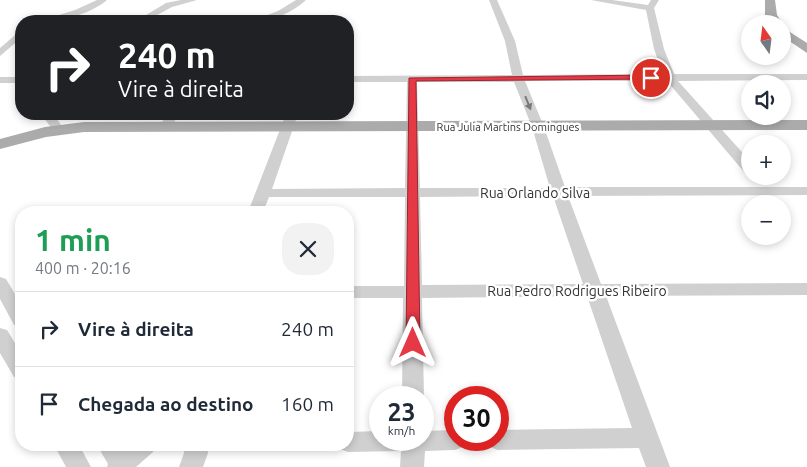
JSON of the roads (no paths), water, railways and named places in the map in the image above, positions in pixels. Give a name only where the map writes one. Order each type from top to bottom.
[{"type":"main road","points":[[770,0],[771,15]]},
{"type":"main road","points":[[791,37],[807,49]]},
{"type":"main road","name":"Rua Julia Martins Domingues","points":[[0,144],[59,130],[169,120],[290,120],[413,127],[807,125]]},
{"type":"street","points":[[67,15],[78,12],[102,0]]},
{"type":"street","points":[[152,15],[169,6],[193,0]]},
{"type":"street","points":[[275,15],[302,0]]},
{"type":"street","points":[[493,0],[510,41],[518,78],[538,127],[559,193],[658,467]]},
{"type":"street","points":[[595,0],[652,4],[660,49],[670,78],[741,159]]},
{"type":"street","points":[[0,53],[15,39]]},
{"type":"street","points":[[354,79],[807,77]]},
{"type":"street","points":[[412,79],[414,193],[413,386]]},
{"type":"street","points":[[0,80],[15,80]]},
{"type":"street","points":[[52,120],[59,130]]},
{"type":"street","points":[[258,206],[290,120]]},
{"type":"street","points":[[763,185],[768,191]]},
{"type":"street","name":"Rua Orlando Silva","points":[[263,193],[807,191]]},
{"type":"street","points":[[0,284],[15,308],[0,329]]},
{"type":"street","name":"Rua Pedro Rodrigues Ribeiro","points":[[354,292],[595,290],[652,292],[807,289]]},
{"type":"street","points":[[0,335],[15,361]]},
{"type":"street","points":[[509,440],[648,438]]},
{"type":"street","points":[[354,442],[369,441]]},
{"type":"street","points":[[70,451],[79,467]]},
{"type":"street","points":[[118,461],[135,451]]},
{"type":"street","points":[[191,467],[196,451]]},
{"type":"street","points":[[412,467],[413,451]]}]
